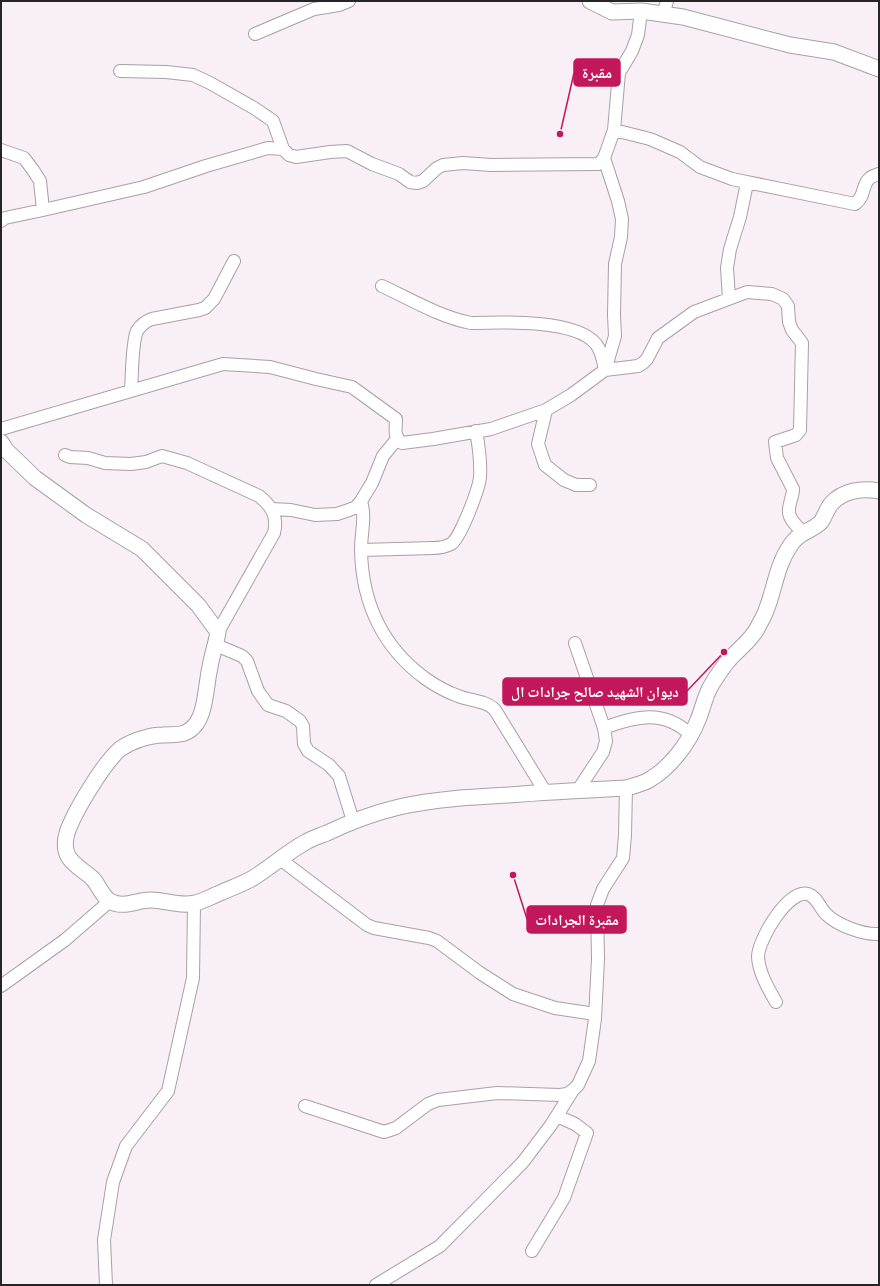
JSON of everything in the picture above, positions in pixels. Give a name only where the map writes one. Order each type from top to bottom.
[{"type":"street","points":[[255,34],[314,10],[339,5],[349,1]]},
{"type":"street","points":[[590,1],[612,12],[665,8],[683,17],[790,44],[834,52],[879,69]]},
{"type":"street","points":[[120,71],[166,72],[193,75],[254,108],[273,121],[283,149],[289,155],[296,157],[347,151],[372,164],[399,174],[410,182],[417,183],[423,181],[437,168],[443,165],[463,163],[491,165],[599,164],[604,158],[614,130],[619,73],[632,51],[638,35],[641,11]]},
{"type":"street","points":[[614,130],[650,139],[680,152],[700,167],[732,179],[855,204],[860,200],[866,183],[870,178],[879,174]]},
{"type":"street","points":[[1,221],[5,218],[144,187],[206,166],[268,148],[283,149]]},
{"type":"street","points":[[1,150],[24,158],[40,180],[43,210]]},
{"type":"street","points":[[604,158],[621,210],[622,228],[615,264],[615,336],[605,370]]},
{"type":"street","points":[[729,298],[727,268],[730,249],[740,217],[747,183]]},
{"type":"street","points":[[131,390],[135,338],[140,326],[146,321],[152,319],[205,308],[214,299],[234,261]]},
{"type":"street","points":[[382,286],[432,310],[471,323],[553,325],[576,332],[588,337],[595,343],[602,354],[605,370]]},
{"type":"street","points":[[1,429],[223,364],[270,367],[316,380],[352,387],[396,419],[397,439],[402,443],[476,432],[546,410],[571,395],[605,370],[638,366],[647,359],[658,338],[694,312],[746,292],[772,294],[783,299],[788,306],[789,322],[792,330],[802,343],[800,430],[796,434],[775,442],[777,458],[793,489],[793,495],[788,512],[790,517],[804,534]]},
{"type":"street","points":[[546,410],[538,444],[545,465],[564,480],[576,485],[590,486]]},
{"type":"street","points":[[361,550],[443,547],[451,544],[457,539],[480,478],[480,450],[476,432]]},
{"type":"street","points":[[271,509],[291,510],[315,515],[337,514],[356,507],[372,483],[383,456],[397,439]]},
{"type":"street","points":[[1,442],[6,450],[35,478],[86,515],[142,549],[198,605],[217,639],[247,661],[258,691],[268,705],[286,711],[300,721],[303,726],[304,744],[308,750],[329,764],[339,776],[353,821]]},
{"type":"street","points":[[65,455],[70,457],[88,458],[105,463],[131,464],[146,462],[162,456],[187,463],[259,496],[271,509],[276,521],[274,533],[217,639],[202,710],[194,726],[188,732],[179,735],[164,735],[141,739],[130,743],[120,750],[108,763],[79,806],[68,831],[66,847],[71,861],[77,868],[92,878],[104,896],[116,904],[149,900],[175,904],[194,904],[206,900],[252,879],[306,841],[353,821],[398,808],[430,801],[462,798],[626,788],[648,781],[672,762],[691,735],[711,685],[728,661],[748,642],[757,630],[767,609],[776,574],[785,554],[798,536],[804,534],[820,523],[831,504],[840,497],[850,492],[867,489],[879,491]]},
{"type":"street","points":[[361,501],[364,516],[361,550],[363,572],[369,601],[380,627],[395,651],[414,670],[432,684],[457,696],[490,705],[495,710],[546,792]]},
{"type":"street","points":[[575,643],[604,728],[606,741],[604,752],[578,790]]},
{"type":"street","points":[[604,728],[625,720],[651,717],[679,724],[691,735]]},
{"type":"street","points":[[376,1285],[440,1246],[523,1162],[557,1116],[578,1084],[589,1061],[595,1014],[598,959],[597,906],[603,889],[623,858],[626,788]]},
{"type":"street","points":[[280,859],[367,925],[374,928],[429,938],[437,941],[480,973],[513,994],[555,1008],[595,1014]]},
{"type":"street","points":[[776,1002],[761,971],[758,957],[763,937],[771,923],[790,901],[801,894],[807,894],[813,897],[827,916],[835,921],[868,934],[879,934]]},
{"type":"street","points":[[1,986],[65,940],[110,901]]},
{"type":"street","points":[[106,1285],[104,1240],[113,1182],[126,1146],[168,1091],[193,978],[194,904]]},
{"type":"street","points":[[305,1106],[384,1132],[396,1128],[428,1104],[438,1100],[497,1093],[560,1095],[567,1094],[573,1090]]},
{"type":"street","points":[[532,1251],[564,1198],[587,1133],[575,1124],[557,1116]]},
{"type":"place","name":"مقبرة","points":[[560,134]]},
{"type":"place","name":"ديوان الشهيد صالح جرادات ال","points":[[724,652]]},
{"type":"place","name":"مقبرة الجرادات","points":[[513,875]]}]
